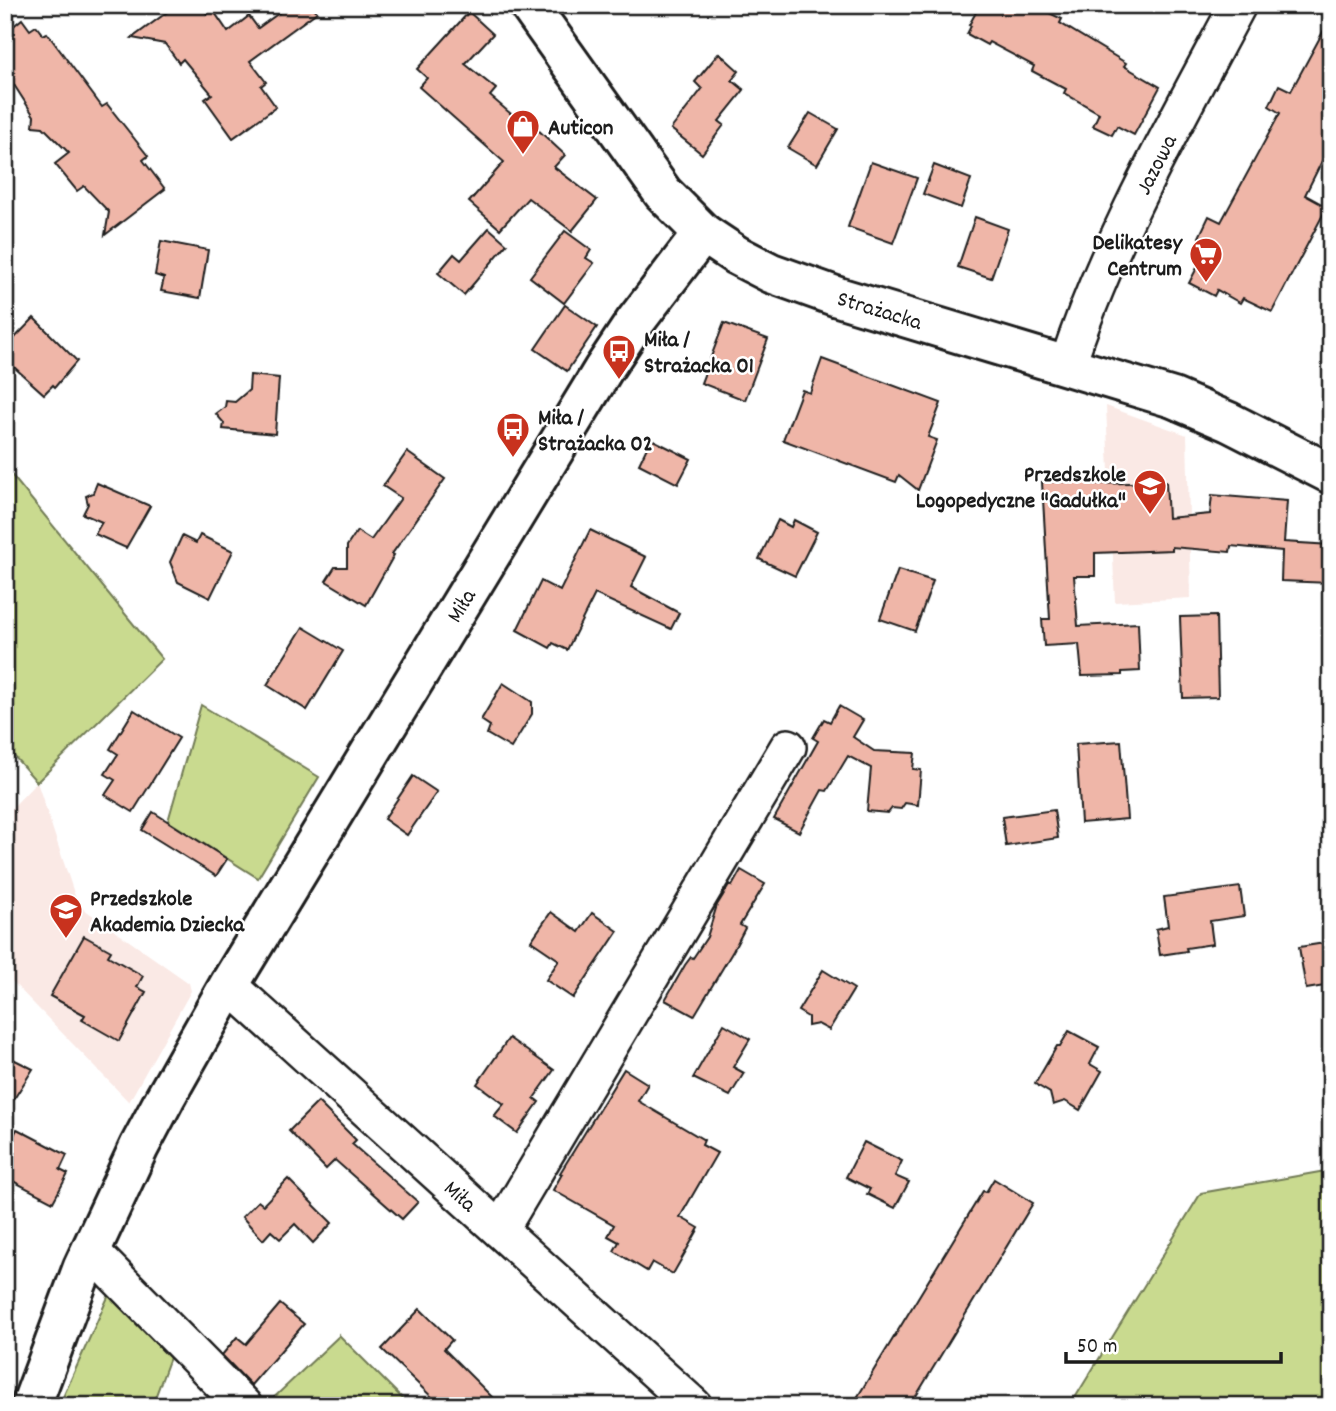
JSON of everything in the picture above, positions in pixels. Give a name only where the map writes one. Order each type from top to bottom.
[{"type":"street","name":"Strażacka","points":[[529,5],[663,194],[704,233],[736,255],[782,277],[838,297],[1173,398],[1229,422],[1331,474]]},
{"type":"street","name":"Jazowa","points":[[1067,366],[1107,258],[1238,5]]},
{"type":"street","name":"Miła","points":[[31,1406],[90,1250],[139,1147],[229,985],[603,370],[635,322],[704,233]]},
{"type":"street","points":[[500,1230],[788,747]]},
{"type":"street","name":"Miła","points":[[229,985],[694,1406]]},
{"type":"street","points":[[90,1250],[244,1406]]},
{"type":"shaded area","name":"Przedszkole Logopedyczne \"Gadułka\"","points":[[1106,406],[1187,435],[1191,598],[1115,602]]},
{"type":"shaded area","name":"Przedszkole Akademia Dziecka","points":[[37,782],[78,905],[189,983],[191,991],[129,1102],[5,974],[5,815]]},
{"type":"green space","points":[[5,467],[162,659],[37,782],[5,746]]},
{"type":"green space","points":[[201,705],[319,777],[258,878],[168,821]]},
{"type":"green space","points":[[1331,1170],[1331,1406],[1070,1406],[1201,1193]]},
{"type":"green space","points":[[112,1288],[172,1352],[152,1406],[59,1406]]},
{"type":"green space","points":[[339,1336],[410,1406],[265,1406]]},
{"type":"building","points":[[177,5],[201,5],[207,14],[213,10],[228,32],[249,16],[258,28],[290,5],[312,5],[317,12],[250,61],[266,82],[261,86],[276,107],[233,138],[205,99],[212,94],[183,59],[179,63],[165,44],[132,38]]},
{"type":"building","points":[[980,5],[1048,5],[1045,11],[1062,19],[1060,23],[1160,87],[1134,135],[1117,126],[1112,135],[1093,126],[1099,113],[1064,93],[1066,89],[1032,71],[1034,66],[989,42],[987,45],[967,34]]},
{"type":"building","points":[[469,12],[493,34],[465,64],[496,89],[490,96],[532,132],[536,128],[565,155],[554,167],[597,200],[572,231],[528,198],[500,229],[469,202],[504,162],[419,87],[427,78],[417,69]]},
{"type":"building","points":[[1331,17],[1331,143],[1305,195],[1327,207],[1272,312],[1243,298],[1240,303],[1217,290],[1214,296],[1189,283],[1210,243],[1199,237],[1209,216],[1221,222],[1280,113],[1269,106],[1279,85],[1291,91]]},
{"type":"building","points":[[22,19],[30,30],[36,26],[43,35],[47,33],[102,107],[107,104],[148,156],[143,160],[165,189],[105,235],[109,212],[84,186],[77,191],[55,164],[69,153],[43,127],[33,126],[34,116],[5,71],[5,33]]},
{"type":"building","points":[[719,53],[739,71],[732,80],[744,90],[719,121],[724,125],[702,154],[671,129],[702,89],[695,82]]},
{"type":"building","points":[[810,113],[838,129],[817,165],[788,148]]},
{"type":"building","points":[[871,162],[917,178],[893,243],[848,227]]},
{"type":"building","points":[[934,165],[971,179],[961,208],[923,194]]},
{"type":"building","points":[[975,217],[1008,229],[991,278],[958,267]]},
{"type":"building","points":[[489,228],[507,244],[464,295],[438,273],[454,254],[461,260]]},
{"type":"building","points":[[565,231],[591,250],[586,258],[594,263],[564,303],[530,277]]},
{"type":"building","points":[[161,241],[208,250],[200,298],[161,291],[164,278],[155,275]]},
{"type":"building","points":[[565,305],[597,327],[567,371],[535,349]]},
{"type":"building","points":[[34,318],[77,361],[55,387],[53,385],[44,394],[5,359],[5,348]]},
{"type":"building","points":[[724,323],[768,339],[745,400],[701,383]]},
{"type":"building","points":[[822,359],[941,403],[928,437],[937,440],[918,490],[899,475],[896,482],[783,440],[802,390],[810,393]]},
{"type":"building","points":[[250,375],[279,378],[275,434],[223,429],[224,423],[216,414],[225,407],[226,401],[235,402],[249,390]]},
{"type":"building","points":[[651,439],[691,459],[678,484],[639,464]]},
{"type":"building","points":[[407,452],[445,479],[392,554],[394,555],[366,605],[326,581],[335,567],[347,567],[347,546],[357,531],[371,540],[401,498],[383,486]]},
{"type":"building","points":[[1092,481],[1092,484],[1166,482],[1168,518],[1210,514],[1212,495],[1287,501],[1284,542],[1331,545],[1331,583],[1281,581],[1282,551],[1231,546],[1230,552],[1172,547],[1172,550],[1095,553],[1095,576],[1074,576],[1078,626],[1138,623],[1140,671],[1122,672],[1122,675],[1082,676],[1079,644],[1044,646],[1042,619],[1050,619],[1042,482]]},
{"type":"building","points":[[97,483],[150,506],[126,548],[95,534],[102,522],[83,514],[88,504],[86,496],[93,493]]},
{"type":"building","points":[[778,520],[791,527],[794,520],[817,532],[795,576],[759,559]]},
{"type":"building","points":[[590,530],[646,557],[631,587],[679,613],[671,629],[595,594],[567,650],[553,643],[550,648],[517,630],[541,581],[560,591]]},
{"type":"building","points":[[200,535],[233,551],[210,598],[178,582],[170,562],[182,536],[196,543]]},
{"type":"building","points":[[898,570],[933,581],[915,631],[880,619]]},
{"type":"building","points":[[1216,616],[1218,697],[1183,698],[1180,617]]},
{"type":"building","points":[[303,627],[343,651],[307,710],[267,685]]},
{"type":"building","points":[[503,683],[532,702],[532,714],[511,748],[487,734],[490,726],[481,720]]},
{"type":"building","points":[[839,706],[863,720],[853,737],[874,751],[915,753],[913,769],[921,770],[918,805],[905,803],[901,809],[892,808],[888,813],[867,811],[871,768],[848,756],[827,791],[822,790],[799,832],[774,819],[818,741],[813,738],[824,719],[830,722]]},
{"type":"building","points":[[134,710],[179,738],[133,812],[105,795],[115,780],[105,774],[118,754],[110,749]]},
{"type":"building","points":[[1121,741],[1127,819],[1081,823],[1076,744]]},
{"type":"building","points":[[413,776],[437,792],[407,835],[384,819]]},
{"type":"building","points":[[1054,810],[1058,838],[1006,846],[1002,817]]},
{"type":"building","points":[[153,812],[227,859],[216,876],[142,830]]},
{"type":"building","points":[[741,870],[765,884],[740,925],[745,928],[733,951],[694,1016],[665,1000],[685,965],[707,937],[717,905]]},
{"type":"building","points":[[1240,887],[1244,916],[1210,921],[1213,944],[1160,955],[1156,929],[1168,926],[1164,897]]},
{"type":"building","points":[[551,912],[579,932],[592,913],[618,931],[573,998],[546,980],[559,960],[531,941]]},
{"type":"building","points":[[84,936],[111,951],[108,956],[143,976],[137,987],[146,992],[119,1041],[82,1020],[85,1015],[50,996]]},
{"type":"building","points":[[1331,942],[1331,985],[1306,989],[1299,947]]},
{"type":"building","points":[[823,970],[854,989],[829,1030],[818,1024],[808,1026],[808,1017],[798,1011]]},
{"type":"building","points":[[724,1024],[750,1039],[733,1067],[744,1073],[730,1096],[693,1078]]},
{"type":"building","points":[[1069,1031],[1099,1047],[1090,1064],[1102,1071],[1080,1110],[1065,1101],[1053,1105],[1050,1093],[1035,1084]]},
{"type":"building","points":[[509,1038],[554,1070],[534,1098],[539,1102],[517,1133],[494,1116],[504,1104],[477,1084]]},
{"type":"building","points":[[5,1055],[33,1069],[5,1113]]},
{"type":"building","points":[[624,1069],[648,1084],[638,1101],[704,1140],[702,1145],[717,1153],[680,1217],[699,1228],[673,1274],[652,1262],[647,1271],[614,1251],[619,1242],[608,1236],[614,1225],[553,1190],[562,1174],[560,1173]]},
{"type":"building","points":[[318,1102],[356,1140],[352,1144],[418,1202],[402,1219],[335,1160],[326,1169],[289,1131]]},
{"type":"building","points":[[17,1129],[67,1155],[60,1170],[68,1174],[53,1202],[5,1177],[5,1153]]},
{"type":"building","points":[[864,1142],[902,1161],[895,1176],[909,1182],[895,1208],[867,1194],[870,1189],[846,1177]]},
{"type":"building","points":[[288,1179],[332,1223],[313,1243],[295,1224],[280,1239],[271,1231],[263,1240],[242,1217],[258,1201],[263,1205]]},
{"type":"building","points":[[994,1179],[1033,1203],[910,1406],[852,1406],[983,1191],[986,1192]]},
{"type":"building","points":[[280,1304],[304,1324],[251,1385],[222,1355],[237,1337],[246,1344]]},
{"type":"building","points":[[420,1309],[452,1340],[444,1349],[501,1406],[441,1406],[382,1349]]},
{"type":"place","name":"Auticon","points":[[523,156]]},
{"type":"place","name":"Delikatesy Centrum","points":[[1206,284]]},
{"type":"place","name":"Miła / Strażacka 01","points":[[619,381]]},
{"type":"place","name":"Miła / Strażacka 02","points":[[513,459]]},
{"type":"place","name":"Przedszkole Logopedyczne \"Gadułka\"","points":[[1150,516]]},
{"type":"place","name":"Przedszkole Akademia Dziecka","points":[[66,940]]}]
